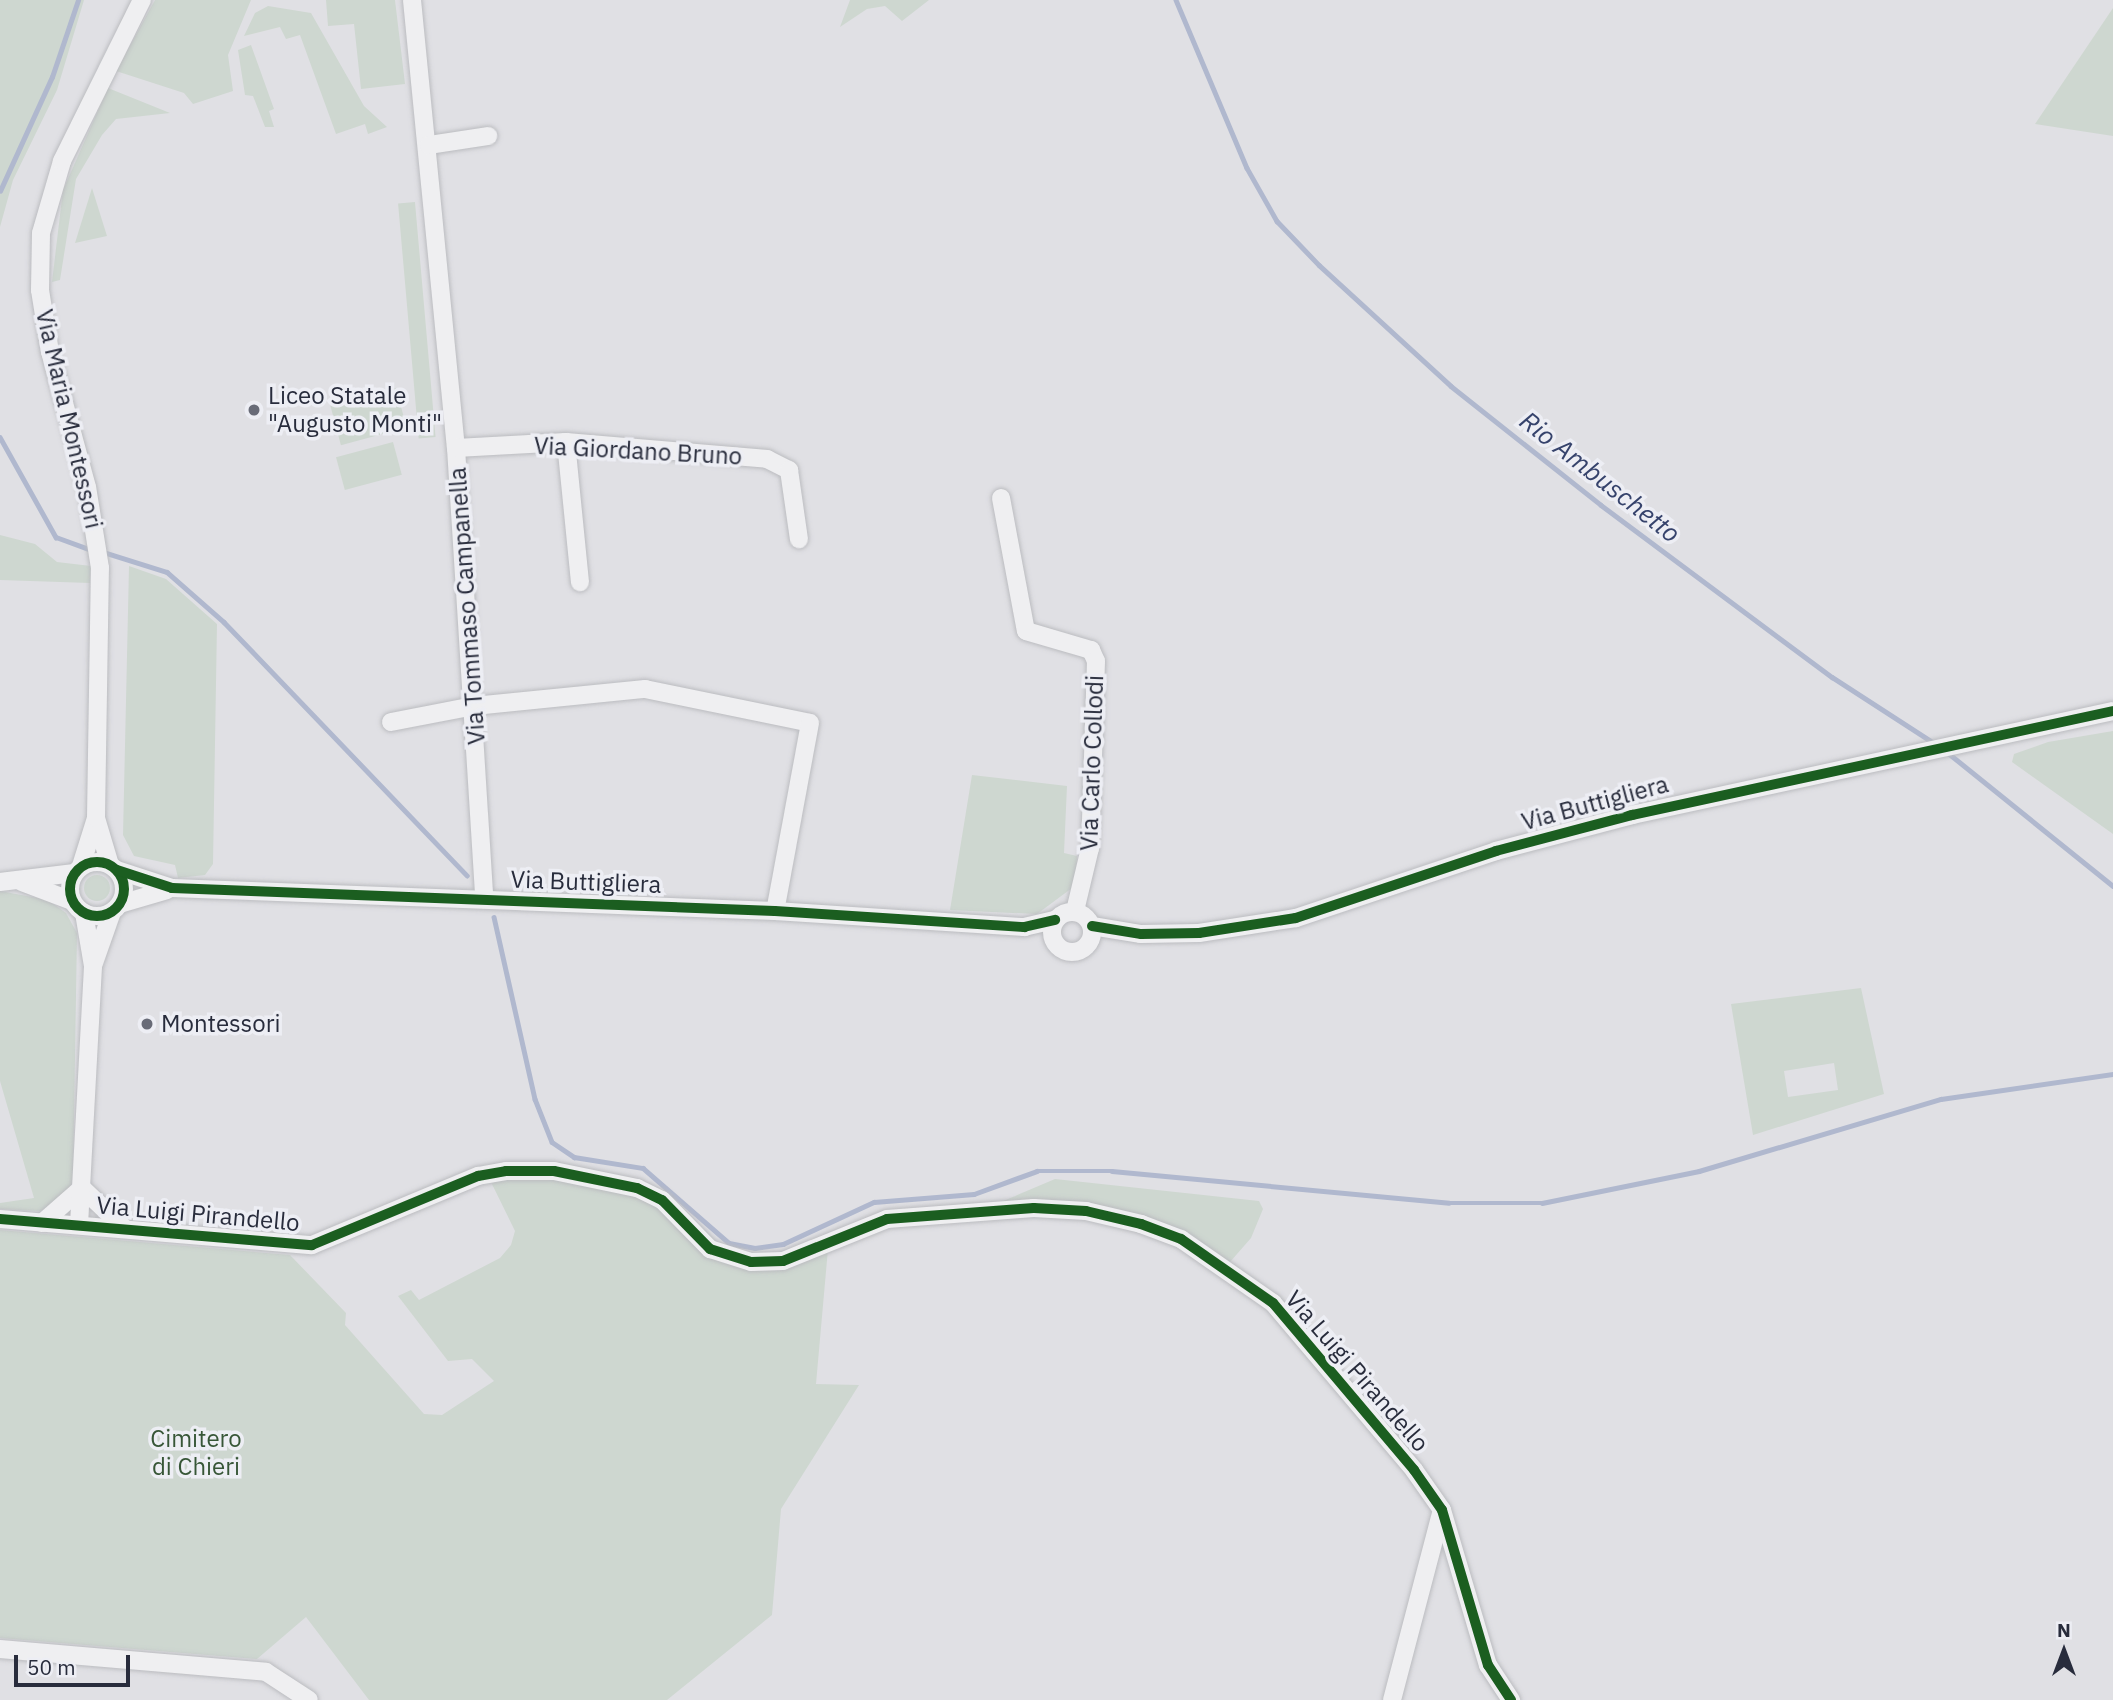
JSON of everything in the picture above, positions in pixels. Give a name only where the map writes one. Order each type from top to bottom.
[{"type":"street","name":"Via Maria Montessori","points":[[78,907],[78,870],[96,818],[98,545],[50,352],[40,290],[41,233],[62,162],[142,0]]},
{"type":"street","name":"Via Tommaso Campanella","points":[[412,0],[429,145],[456,448],[484,899]]},
{"type":"street","points":[[429,145],[488,136]]},
{"type":"street","points":[[566,442],[580,582]]},
{"type":"street","name":"Via Giordano Bruno","points":[[456,448],[566,442],[767,459],[789,470],[799,539]]},
{"type":"street","name":"Via Carlo Collodi","points":[[1001,498],[1026,631],[1091,650],[1096,661],[1090,848],[1075,911]]},
{"type":"street","points":[[391,722],[474,706],[645,689],[810,723],[775,911]]},
{"type":"street","name":"Via Buttigliera","points":[[1024,927],[1053,939],[1071,952],[1091,934],[1199,933],[1296,918],[1496,851],[1839,766],[2113,711]]},
{"type":"street","name":"Via Maria Montessori","points":[[96,818],[114,868],[124,887],[116,908]]},
{"type":"street","points":[[22,883],[78,870],[114,868]]},
{"type":"street","name":"Via Buttigliera","points":[[114,868],[172,888],[775,911],[1024,927],[1055,920],[1075,911]]},
{"type":"street","points":[[0,881],[22,883],[78,907],[93,966],[79,1225]]},
{"type":"street","name":"Via Buttigliera","points":[[78,907],[116,908],[172,888]]},
{"type":"street","points":[[93,966],[116,908]]},
{"type":"street","points":[[1075,911],[1091,934]]},
{"type":"street","points":[[1053,939],[1055,920]]},
{"type":"street","name":"Via Luigi Pirandello","points":[[0,1219],[313,1245],[478,1175],[506,1171],[554,1171],[637,1188],[662,1199],[710,1249],[751,1262],[783,1261],[887,1219],[989,1209],[1086,1211],[1181,1238],[1273,1303],[1442,1510],[1488,1665],[1511,1700]]},
{"type":"street","points":[[42,1223],[82,1188]]},
{"type":"street","points":[[82,1188],[127,1230]]},
{"type":"street","points":[[1392,1700],[1442,1510]]},
{"type":"street","points":[[0,1650],[266,1672],[309,1700]]},
{"type":"green space","points":[[0,0],[84,0],[57,90],[13,180],[0,227]]},
{"type":"green space","points":[[155,0],[251,0],[228,55],[233,91],[193,104],[184,93],[116,71]]},
{"type":"green space","points":[[326,0],[395,0],[405,84],[361,89],[354,24],[328,26]]},
{"type":"green space","points":[[850,0],[929,0],[902,21],[885,6],[867,9],[840,27]]},
{"type":"green space","points":[[268,6],[311,13],[364,106],[387,127],[368,134],[365,124],[336,134],[300,35],[286,39],[280,27],[244,36],[255,13]]},
{"type":"green space","points":[[2113,8],[2113,136],[2035,124]]},
{"type":"green space","points":[[251,45],[274,109],[269,111],[274,127],[265,127],[253,96],[245,95],[238,50]]},
{"type":"green space","points":[[108,88],[170,113],[116,119],[102,135],[76,179],[60,280],[52,282],[63,190]]},
{"type":"green space","points":[[92,188],[107,236],[75,243]]},
{"type":"green space","points":[[415,202],[436,437],[419,439],[398,203]]},
{"type":"green space","points":[[396,388],[407,428],[341,445],[330,406]]},
{"type":"green space","points":[[393,442],[402,475],[345,490],[336,457]]},
{"type":"green space","points":[[0,535],[35,544],[57,562],[91,566],[90,583],[0,580]]},
{"type":"green space","points":[[129,566],[166,579],[217,624],[213,864],[205,875],[178,878],[175,865],[134,856],[123,835]]},
{"type":"green space","points":[[2113,731],[2113,834],[2012,762],[2014,754],[2048,742]]},
{"type":"green space","points":[[972,775],[1067,786],[1064,853],[1077,856],[1076,874],[1072,888],[1037,914],[950,910]]},
{"type":"green space","points":[[97,875],[106,879],[110,888],[106,897],[97,901],[88,897],[84,888],[88,879]]},
{"type":"green space","points":[[0,891],[48,900],[66,913],[77,933],[73,1182],[57,1205],[40,1211],[0,1209],[0,1203],[34,1198],[0,1081]]},
{"type":"green space","points":[[1861,988],[1884,1094],[1753,1135],[1731,1004]],"holes":[[[1834,1063],[1838,1090],[1788,1097],[1784,1071]]]},
{"type":"green space","name":"Cimitero di Chieri","points":[[489,1178],[561,1179],[664,1202],[730,1263],[828,1249],[816,1384],[859,1385],[781,1509],[772,1615],[667,1700],[369,1700],[306,1617],[257,1659],[0,1638],[0,1230],[290,1255],[346,1313],[345,1325],[424,1414],[442,1415],[494,1381],[472,1359],[448,1361],[398,1296],[411,1290],[419,1300],[500,1258],[511,1245],[515,1231]]},
{"type":"green space","points":[[1055,1179],[1259,1201],[1263,1209],[1251,1238],[1230,1262],[1168,1227],[1001,1202]]},
{"type":"waterway","points":[[0,191],[52,77],[78,0]]},
{"type":"waterway","name":"Rio Ambuschetto","points":[[1176,0],[1247,168],[1277,221],[1319,265],[1451,386],[1601,505],[1832,677],[1937,745]]},
{"type":"waterway","points":[[0,437],[56,537],[91,550]]},
{"type":"waterway","points":[[103,552],[167,572],[224,622],[467,875]]},
{"type":"waterway","name":"Rio Ambuschetto","points":[[1947,752],[2113,886]]},
{"type":"waterway","points":[[494,917],[535,1099],[552,1142],[574,1157],[643,1168],[729,1243],[755,1248],[783,1244],[874,1202],[974,1194],[1037,1171],[1112,1171],[1448,1203],[1542,1203],[1699,1171],[1941,1099],[2113,1074]]},
{"type":"cycle path","points":[[1092,926],[1141,934],[1199,933],[1296,918],[1496,851],[1632,815],[2113,711]]},
{"type":"cycle path","points":[[102,862],[112,866],[120,874],[124,889],[120,904],[112,912],[92,916],[82,912],[74,904],[70,884],[74,874],[82,866],[102,862]]},
{"type":"cycle path","points":[[117,870],[172,888],[775,911],[1024,927],[1055,920]]},
{"type":"cycle path","points":[[0,1219],[312,1245],[478,1176],[506,1171],[554,1171],[637,1188],[662,1200],[710,1249],[751,1262],[783,1261],[887,1219],[1034,1208],[1086,1211],[1141,1224],[1181,1239],[1273,1303],[1414,1470],[1442,1510],[1488,1665],[1511,1700]]},
{"type":"place","name":"Liceo Statale \"Augusto Monti\"","points":[[254,410]]},
{"type":"place","name":"Montessori","points":[[147,1024]]}]
